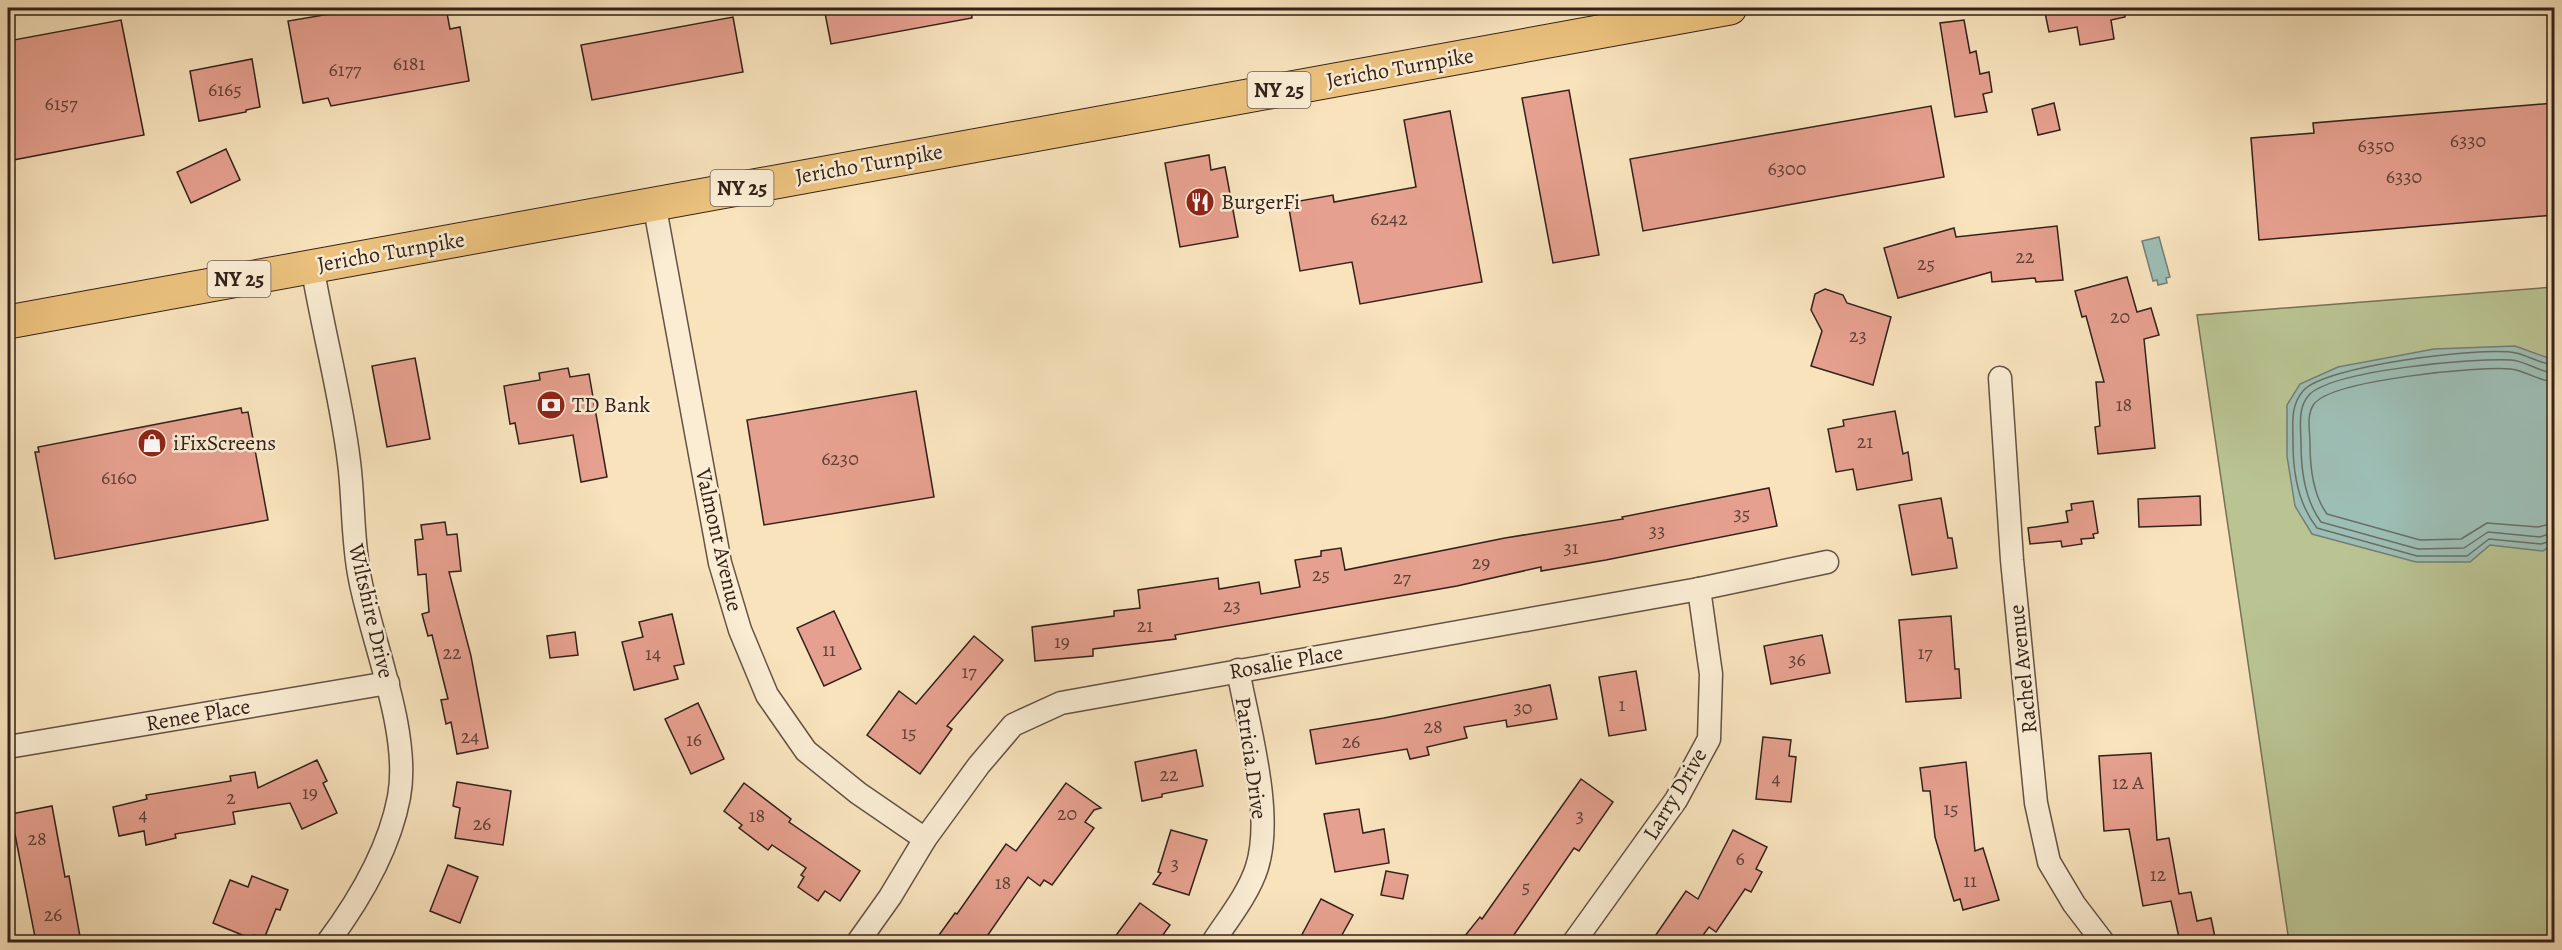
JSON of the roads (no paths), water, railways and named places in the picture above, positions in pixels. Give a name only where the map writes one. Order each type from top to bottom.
[{"type":"main road","name":"Jericho Turnpike","points":[[8,322],[1730,8]]},
{"type":"street","name":"Valmont Avenue","points":[[654,203],[720,563],[740,630],[766,695],[806,751],[858,794],[925,839]]},
{"type":"street","name":"Wiltshire Drive","points":[[312,266],[349,460],[355,550],[360,581],[388,683],[399,748],[399,795],[385,845],[355,905],[328,942]]},
{"type":"street","name":"Rachel Avenue","points":[[2000,378],[2012,560],[2036,803],[2049,862],[2074,904],[2103,942]]},
{"type":"street","name":"Rosalie Place","points":[[858,942],[890,897],[925,839],[978,765],[1013,725],[1061,703],[1699,589],[1827,562]]},
{"type":"street","name":"Larry Drive","points":[[1574,942],[1676,800],[1709,739],[1711,674],[1699,589]]},
{"type":"street","name":"Patricia Drive","points":[[1213,942],[1235,909],[1257,867],[1263,826],[1257,769],[1238,670]]},
{"type":"street","name":"Renee Place","points":[[8,747],[388,683]]},
{"type":"water","points":[[2159,237],[2170,277],[2166,278],[2167,283],[2158,285],[2157,280],[2153,281],[2142,241]]},
{"type":"water","points":[[2515,346],[2554,360],[2554,544],[2543,551],[2490,545],[2470,562],[2416,562],[2312,534],[2295,506],[2287,456],[2287,405],[2300,384],[2338,367],[2434,349]]},
{"type":"place","name":"BurgerFi","points":[[1200,202]]},
{"type":"place","name":"TD Bank","points":[[551,405]]},
{"type":"place","name":"iFixScreens","points":[[152,443]]}]
